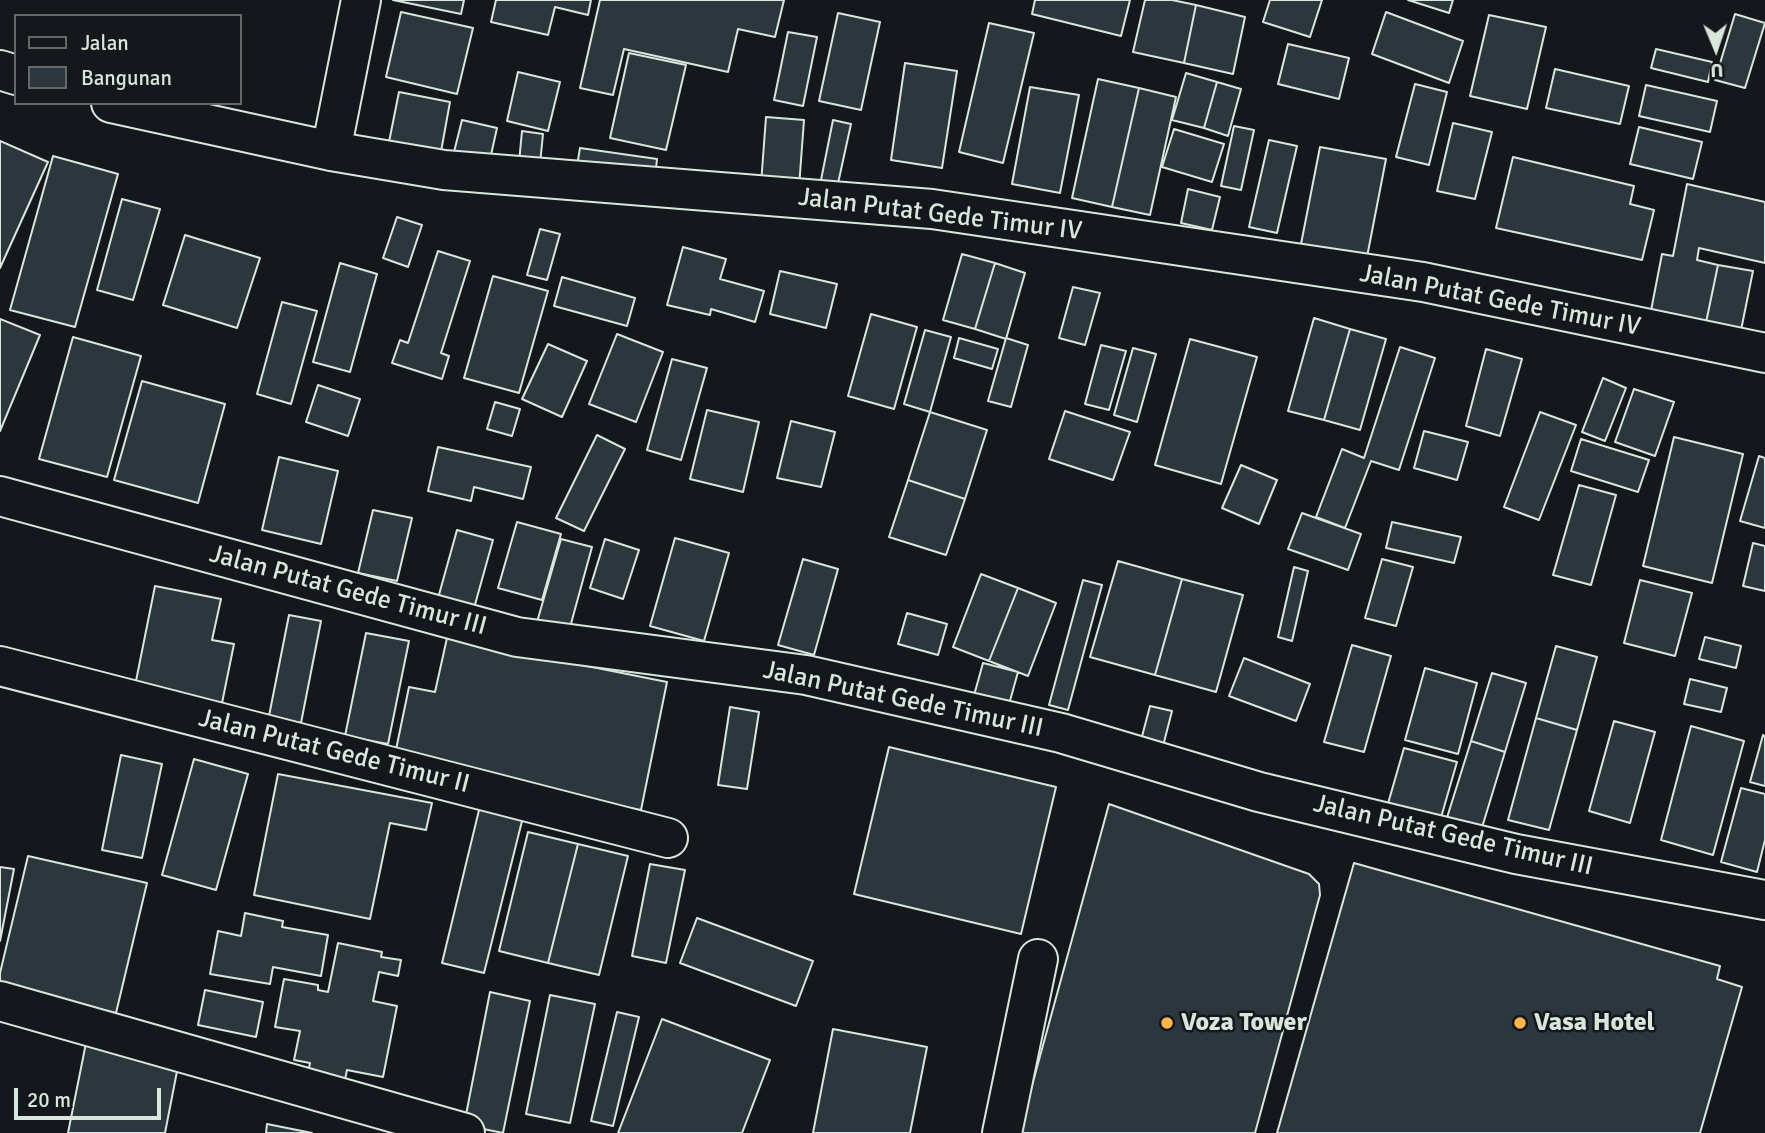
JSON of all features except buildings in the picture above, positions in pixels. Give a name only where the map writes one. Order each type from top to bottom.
[{"type":"street","points":[[331,151],[361,0]]},
{"type":"street","name":"Jalan Putat Gede Timur IV","points":[[120,105],[331,151],[444,170],[946,211],[1423,282],[1765,353]]},
{"type":"street","name":"Jalan Putat Gede Timur III","points":[[0,496],[517,637],[806,674],[1061,733],[1259,792],[1516,854],[1765,900]]},
{"type":"street","name":"Jalan Putat Gede Timur II","points":[[0,666],[668,838]]},
{"type":"street","points":[[1002,1133],[1038,958]]},
{"type":"street","points":[[0,1001],[465,1133]]},
{"type":"place","name":"Voza Tower","points":[[1167,1023]]},
{"type":"place","name":"Vasa Hotel","points":[[1520,1023]]}]
